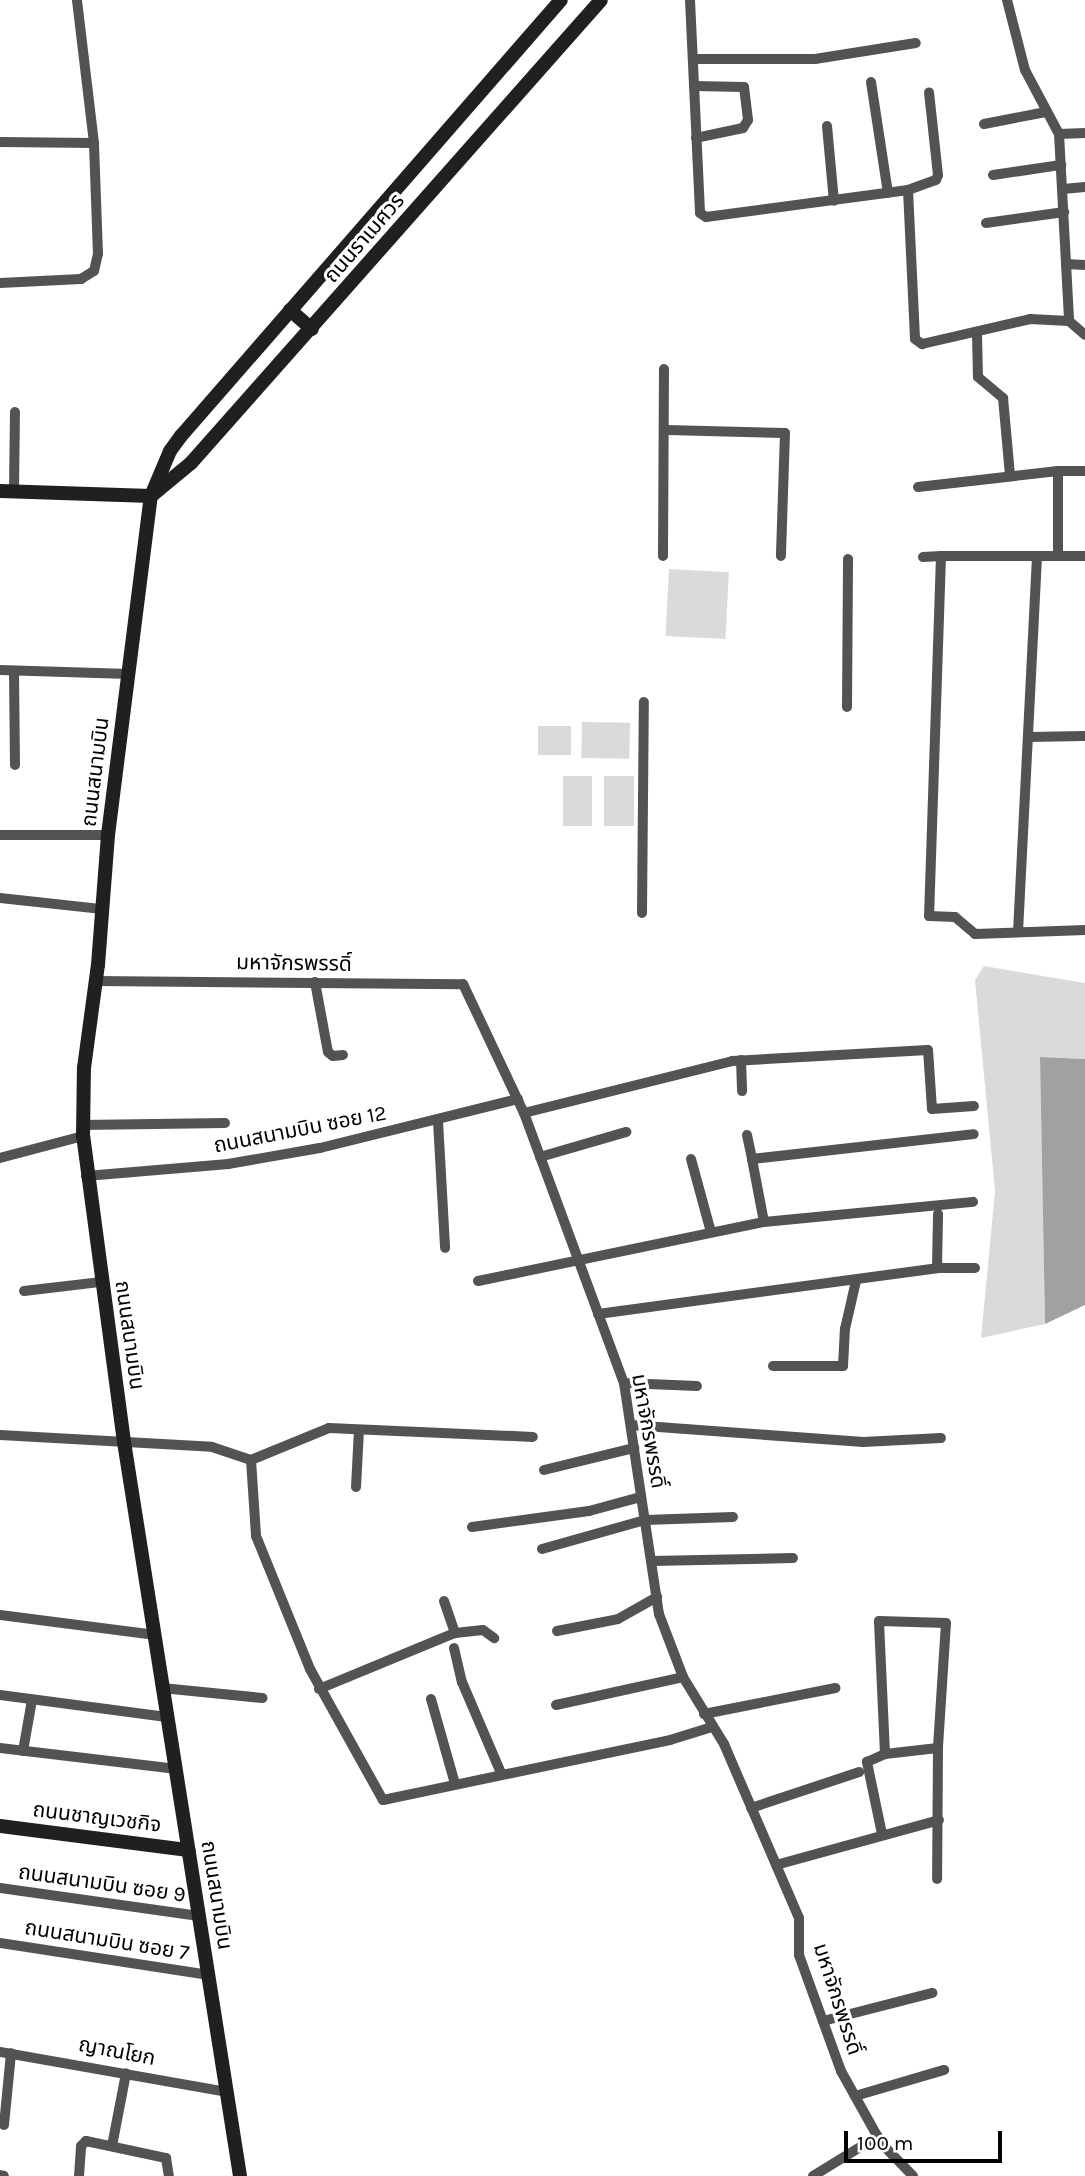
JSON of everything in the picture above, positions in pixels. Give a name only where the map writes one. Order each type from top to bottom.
[{"type":"street","points":[[0,283],[81,279],[94,271],[98,254],[93,142],[77,0]]},
{"type":"street","name":"ถนนราเมศวร","points":[[152,496],[170,451],[561,0]]},
{"type":"street","name":"ถนนราเมศวร","points":[[152,496],[191,463],[601,0]]},
{"type":"street","points":[[690,0],[700,213],[706,216],[908,190],[936,180],[938,175],[929,92]]},
{"type":"street","points":[[1007,0],[1025,69],[1059,134],[1069,321]]},
{"type":"street","points":[[693,59],[815,59],[916,43]]},
{"type":"street","points":[[871,82],[888,193]]},
{"type":"street","points":[[694,86],[744,87],[748,120],[743,128],[696,138]]},
{"type":"street","points":[[984,124],[1046,112]]},
{"type":"street","points":[[827,126],[834,201]]},
{"type":"street","points":[[1059,134],[1085,133]]},
{"type":"street","points":[[0,142],[93,142]]},
{"type":"street","points":[[993,175],[1061,165]]},
{"type":"street","points":[[1063,189],[1085,187]]},
{"type":"street","points":[[908,190],[915,339],[922,344],[977,334],[1030,319],[1069,321],[1085,335]]},
{"type":"street","points":[[986,223],[1064,212]]},
{"type":"street","points":[[1066,264],[1085,265]]},
{"type":"street","points":[[290,310],[312,329]]},
{"type":"street","points":[[977,334],[978,377],[1003,398],[1010,475]]},
{"type":"street","points":[[663,556],[667,430],[664,369]]},
{"type":"street","points":[[15,412],[7,491],[152,496]]},
{"type":"street","points":[[667,430],[785,433],[781,556]]},
{"type":"street","points":[[1058,471],[1058,556]]},
{"type":"street","points":[[918,487],[1010,475],[1085,471]]},
{"type":"street","name":"ถนนสนามบิน","points":[[152,496],[108,835],[96,981],[84,1068],[83,1131],[86,1176],[124,1442],[240,2176]]},
{"type":"street","points":[[941,556],[928,913],[931,918],[959,919],[970,934],[1085,930]]},
{"type":"street","points":[[923,557],[1085,556]]},
{"type":"street","points":[[1018,932],[1037,557]]},
{"type":"street","points":[[847,707],[848,559]]},
{"type":"street","points":[[0,670],[129,674]]},
{"type":"street","points":[[14,670],[15,765]]},
{"type":"street","points":[[642,913],[644,702]]},
{"type":"street","points":[[1028,737],[1085,736]]},
{"type":"street","points":[[0,835],[108,835]]},
{"type":"street","points":[[0,898],[102,909]]},
{"type":"street","name":"มหาจักรพรรดิ์","points":[[96,981],[463,984],[524,1113],[624,1383],[657,1597],[683,1677],[712,1727],[751,1808],[799,1918],[799,1955],[855,2096],[878,2136],[913,2176]]},
{"type":"street","points":[[315,982],[328,1052],[333,1056],[343,1055]]},
{"type":"street","points":[[524,1113],[741,1060],[928,1050],[932,1109],[974,1105]]},
{"type":"street","points":[[741,1060],[741,1091]]},
{"type":"street","name":"ถนนสนามบิน ซอย 12","points":[[86,1176],[228,1164],[438,1121],[518,1099]]},
{"type":"street","points":[[438,1121],[445,1248]]},
{"type":"street","points":[[0,1158],[83,1131],[225,1123]]},
{"type":"street","points":[[540,1157],[626,1132]]},
{"type":"street","points":[[752,1159],[974,1134]]},
{"type":"street","points":[[747,1135],[764,1222]]},
{"type":"street","points":[[691,1159],[711,1233]]},
{"type":"street","points":[[478,1281],[764,1222],[973,1202]]},
{"type":"street","points":[[937,1268],[938,1214]]},
{"type":"street","points":[[598,1314],[937,1268],[975,1268]]},
{"type":"street","points":[[774,1366],[843,1366],[845,1329],[856,1281]]},
{"type":"street","points":[[24,1292],[101,1282]]},
{"type":"street","points":[[624,1383],[697,1386]]},
{"type":"street","points":[[631,1425],[863,1442],[942,1438]]},
{"type":"street","points":[[0,1435],[212,1447],[250,1460],[316,1430],[533,1437]]},
{"type":"street","points":[[356,1487],[359,1430]]},
{"type":"street","points":[[544,1470],[634,1448]]},
{"type":"street","points":[[250,1460],[256,1536],[320,1689],[383,1800],[501,1773],[670,1740],[712,1727]]},
{"type":"street","points":[[472,1527],[551,1517],[641,1497]]},
{"type":"street","points":[[542,1549],[645,1520],[733,1517]]},
{"type":"street","points":[[651,1560],[793,1558]]},
{"type":"street","points":[[558,1631],[618,1619],[657,1597]]},
{"type":"street","points":[[444,1601],[455,1633]]},
{"type":"street","points":[[0,1615],[156,1635]]},
{"type":"street","points":[[885,1754],[879,1621],[946,1623],[938,1748],[937,1879]]},
{"type":"street","points":[[320,1689],[455,1633],[483,1630],[494,1638]]},
{"type":"street","points":[[454,1648],[462,1682],[501,1773]]},
{"type":"street","points":[[556,1705],[683,1677]]},
{"type":"street","points":[[162,1688],[262,1698]]},
{"type":"street","points":[[704,1714],[835,1688]]},
{"type":"street","points":[[0,1695],[167,1717]]},
{"type":"street","points":[[431,1699],[455,1784]]},
{"type":"street","points":[[23,1751],[32,1700]]},
{"type":"street","points":[[0,1748],[175,1769]]},
{"type":"street","points":[[882,1835],[867,1762],[885,1754],[938,1748]]},
{"type":"street","points":[[751,1808],[859,1772]]},
{"type":"street","points":[[776,1865],[939,1820]]},
{"type":"street","name":"ถนนชาญเวชกิจ","points":[[0,1826],[188,1850]]},
{"type":"street","name":"ถนนสนามบิน ซอย 9","points":[[0,1888],[199,1916]]},
{"type":"street","name":"ถนนสนามบิน ซอย 7","points":[[0,1943],[208,1975]]},
{"type":"street","points":[[823,2021],[932,1993]]},
{"type":"street","points":[[4,2124],[5,2052]]},
{"type":"street","name":"ญาณโยก","points":[[5,2052],[227,2092]]},
{"type":"street","points":[[855,2096],[944,2070]]},
{"type":"street","points":[[112,2146],[126,2073]]},
{"type":"street","points":[[813,2176],[878,2136]]},
{"type":"street","points":[[79,2176],[81,2146],[86,2141],[166,2158],[169,2176]]},
{"type":"shaded area","points":[[669,569],[729,572],[725,639],[665,636]]},
{"type":"shaded area","points":[[582,722],[630,723],[629,759],[581,758]]},
{"type":"shaded area","points":[[538,726],[571,726],[571,755],[538,755]]},
{"type":"shaded area","points":[[563,776],[592,776],[592,826],[563,826]]},
{"type":"shaded area","points":[[604,776],[634,776],[634,826],[604,826]]},
{"type":"shaded area","points":[[984,966],[1085,983],[1085,1059],[1040,1057],[1045,1324],[981,1338],[995,1191],[975,980]]},
{"type":"shaded area","points":[[1040,1057],[1085,1059],[1085,1305],[1045,1324]]}]
